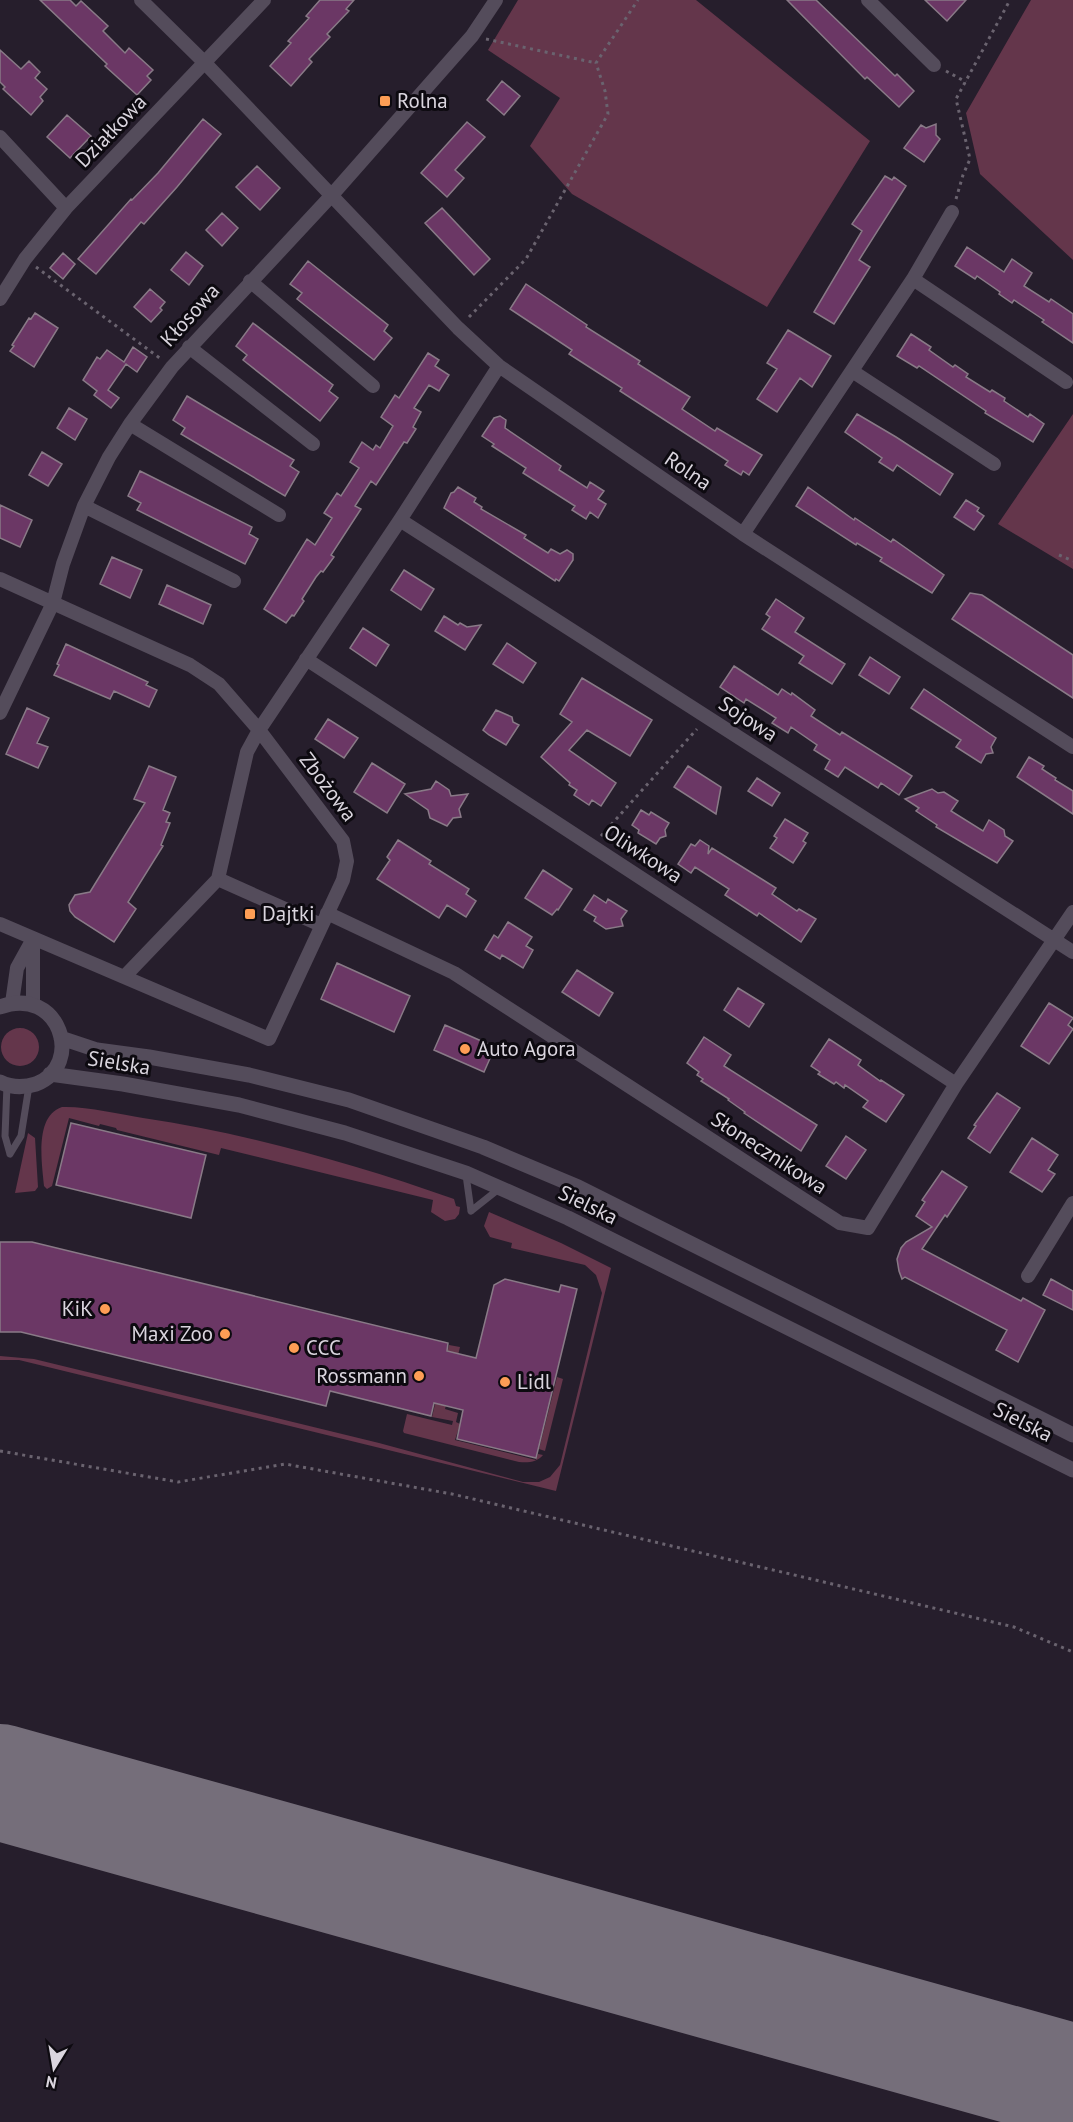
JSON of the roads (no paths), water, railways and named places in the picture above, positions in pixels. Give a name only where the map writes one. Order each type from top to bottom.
[{"type":"main road","points":[[6,1005],[23,1002],[33,1005]]},
{"type":"main road","name":"Sielska","points":[[33,1005],[52,1017],[62,1038],[60,1058],[50,1074],[239,1104],[345,1133],[466,1173],[568,1218],[1073,1470]]},
{"type":"main road","name":"Sielska","points":[[62,1038],[97,1050],[249,1075],[349,1100],[483,1147],[578,1187],[1073,1435]]},
{"type":"main road","points":[[3,1084],[18,1088],[29,1086],[40,1082],[50,1074]]},
{"type":"street","name":"Rolna","points":[[141,0],[205,63],[458,328],[499,366],[743,534],[1073,747]]},
{"type":"street","name":"Działkowa","points":[[0,299],[25,259],[66,208],[264,0]]},
{"type":"street","name":"Kłosowa","points":[[0,713],[53,603],[63,564],[84,506],[109,457],[130,424],[189,347],[331,196],[472,36],[496,0]]},
{"type":"street","points":[[868,0],[934,64]]},
{"type":"street","points":[[0,137],[66,208]]},
{"type":"street","points":[[743,534],[913,279],[952,212]]},
{"type":"street","points":[[913,279],[1066,382]]},
{"type":"street","points":[[250,281],[373,386]]},
{"type":"street","points":[[189,347],[313,444]]},
{"type":"street","points":[[0,924],[125,976],[218,879],[247,752],[259,730],[400,520],[499,366]]},
{"type":"street","points":[[852,371],[994,464]]},
{"type":"street","points":[[130,424],[279,515]]},
{"type":"street","points":[[84,506],[234,581]]},
{"type":"street","name":"Sojowa","points":[[400,520],[1073,952]]},
{"type":"street","name":"Zbożowa","points":[[0,579],[190,665],[219,684],[259,730],[343,841],[347,861],[343,880],[269,1039],[125,976]]},
{"type":"street","name":"Oliwkowa","points":[[306,659],[956,1084]]},
{"type":"street","name":"Słonecznikowa","points":[[218,879],[324,919],[454,973],[840,1223],[868,1228],[956,1084],[1073,912]]},
{"type":"street","points":[[33,939],[33,1005]]},
{"type":"street","points":[[6,1005],[16,968],[33,939]]},
{"type":"street","points":[[1028,1276],[1073,1203]]},
{"type":"lane","points":[[3,1084],[5,1136],[10,1154],[21,1136],[29,1086]]},
{"type":"lane","points":[[466,1173],[471,1211],[501,1187]]},
{"type":"place","name":"Rolna","points":[[385,101]]},
{"type":"place","name":"Dajtki","points":[[250,914]]},
{"type":"place","name":"Auto Agora","points":[[465,1049]]},
{"type":"place","name":"KiK","points":[[105,1309]]},
{"type":"place","name":"Maxi Zoo","points":[[225,1334]]},
{"type":"place","name":"CCC","points":[[294,1348]]},
{"type":"place","name":"Rossmann","points":[[419,1376]]},
{"type":"place","name":"Lidl","points":[[505,1382]]}]
